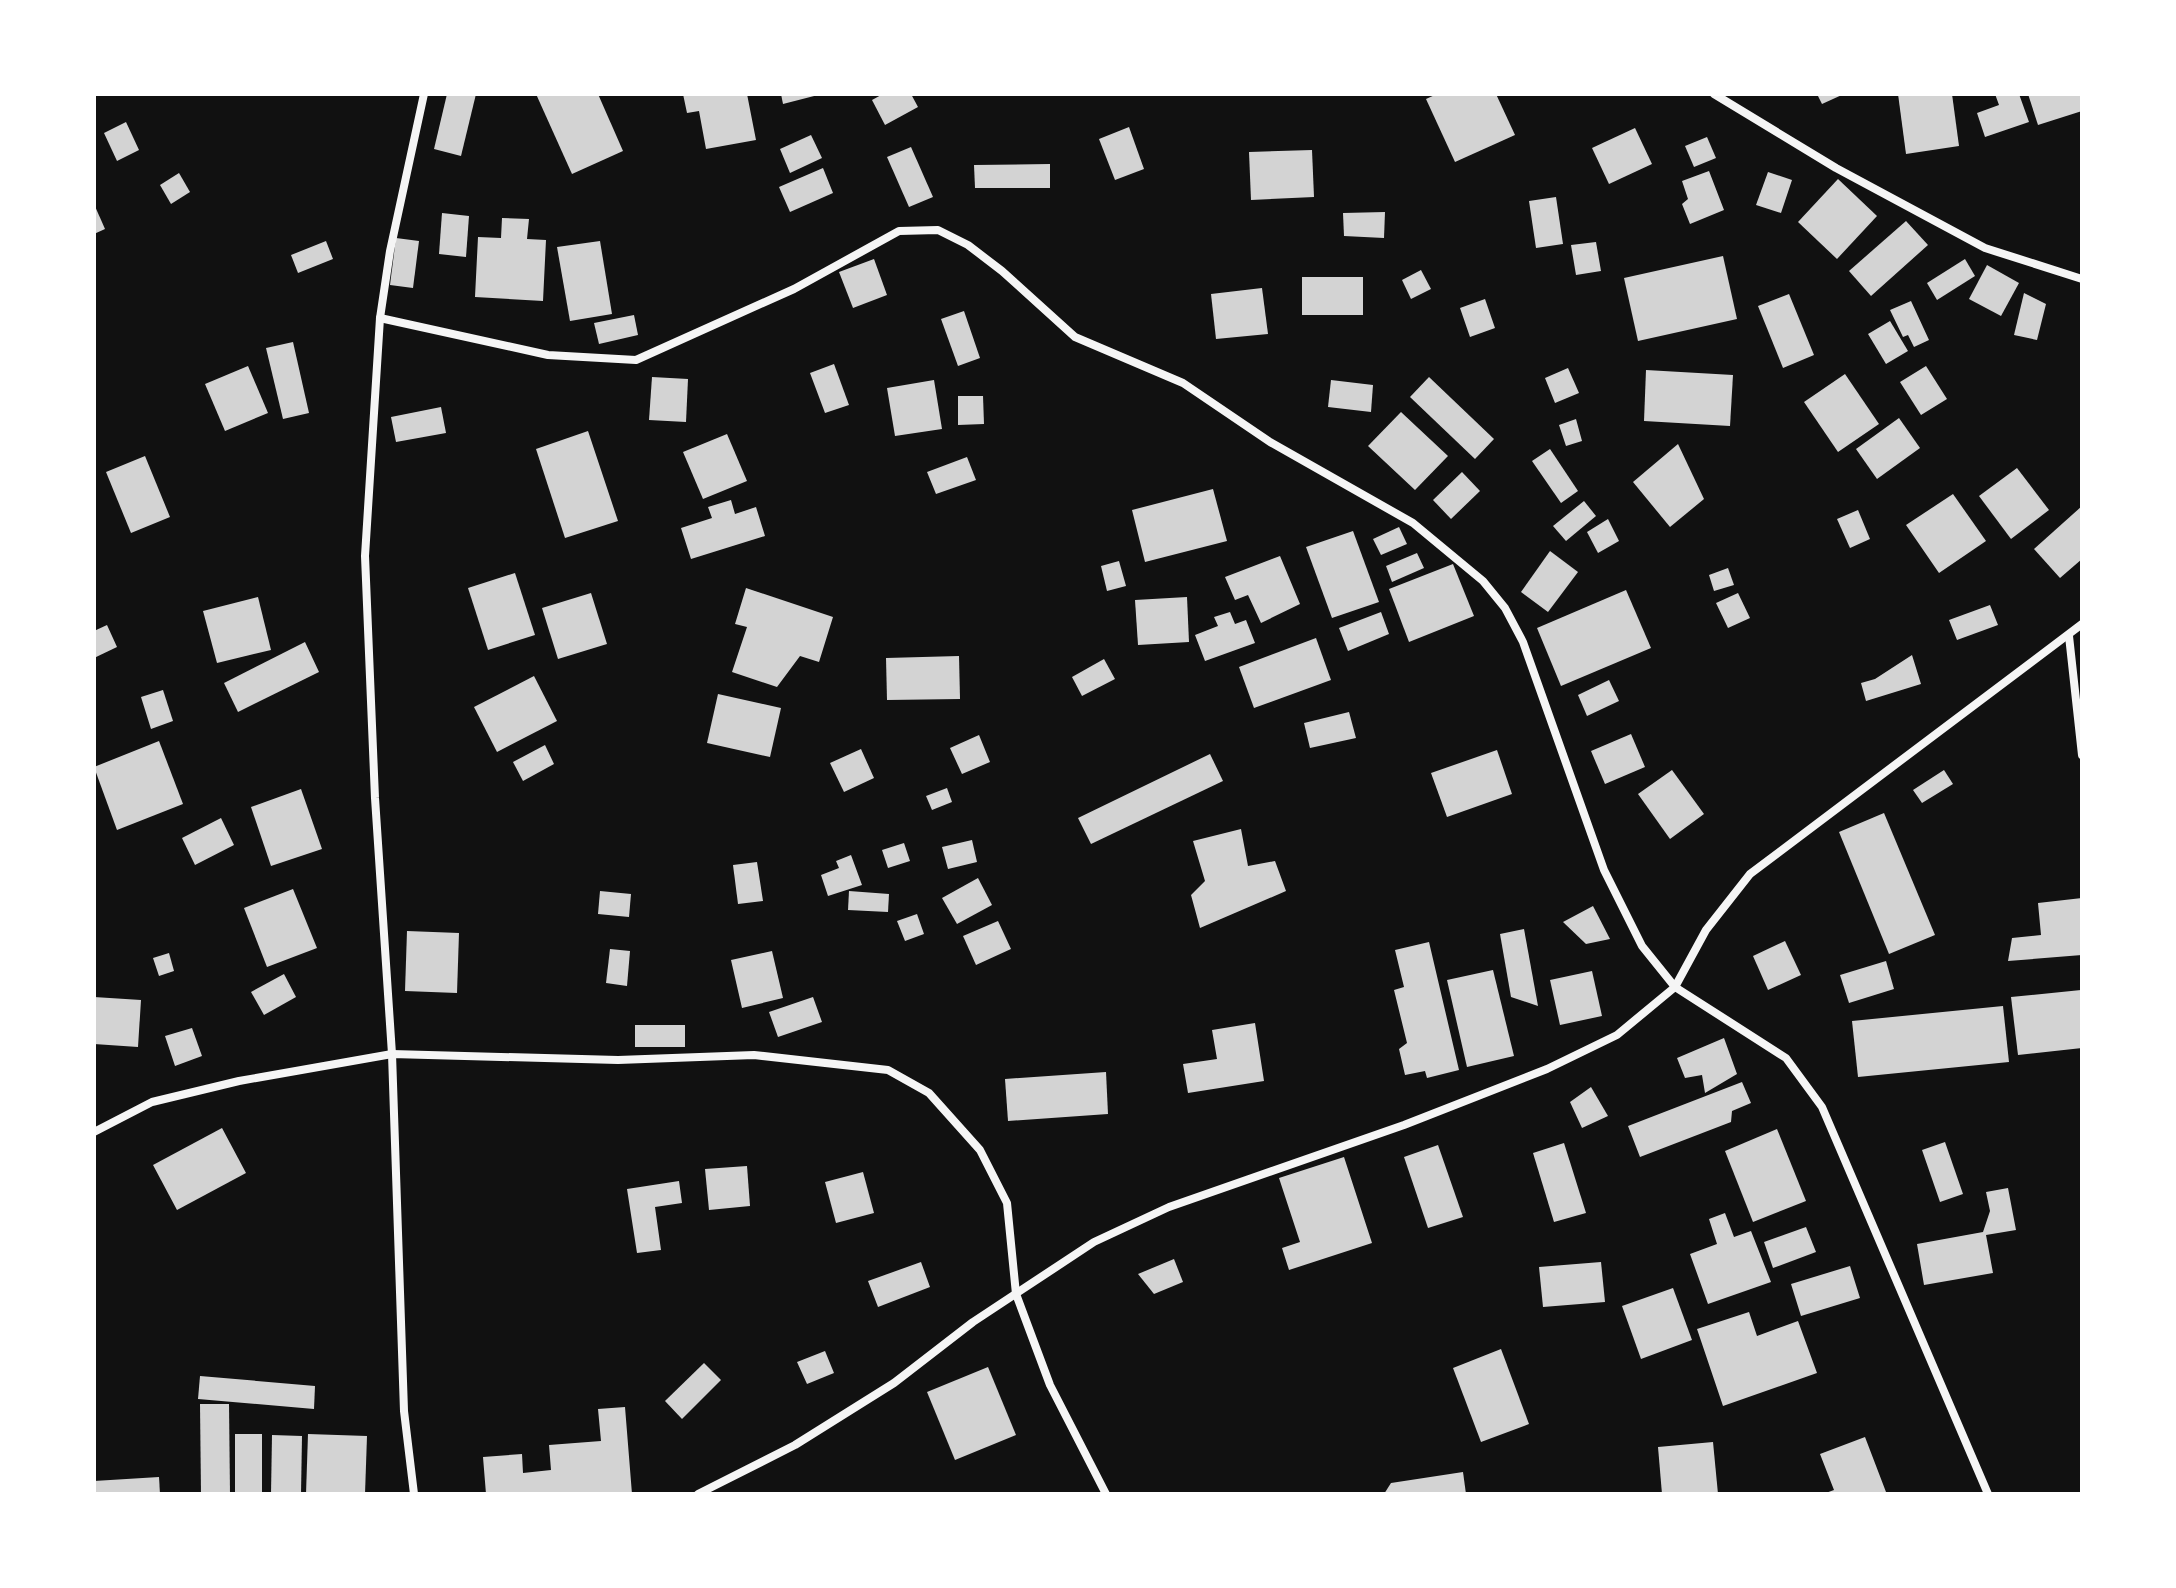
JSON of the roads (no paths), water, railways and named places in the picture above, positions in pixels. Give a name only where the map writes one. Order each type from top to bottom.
[{"type":"street","points":[[414,1494],[404,1411],[392,1054],[375,798],[365,556],[380,318],[390,251],[424,94]]},
{"type":"street","points":[[1714,94],[1836,168],[1985,248],[2082,279]]},
{"type":"street","points":[[380,318],[548,355],[636,360],[794,289],[899,231],[938,230],[968,245],[1075,337],[1183,383],[1270,442],[1413,523],[1483,581],[1505,608],[1523,642],[1604,870],[1642,946],[1675,987],[1786,1058],[1822,1107],[1988,1494]]},
{"type":"street","points":[[698,1494],[819,1429],[894,1383],[1016,1294],[1094,1242],[1169,1207],[1404,1125],[1547,1069],[1617,1035],[1675,987],[1706,930],[1750,874],[2082,624]]},
{"type":"street","points":[[2069,636],[2082,755]]},
{"type":"street","points":[[94,1132],[152,1102],[239,1081],[392,1054],[618,1060],[754,1055],[888,1070],[929,1093],[980,1150],[1007,1203],[1016,1294],[1050,1385],[1106,1494]]}]
